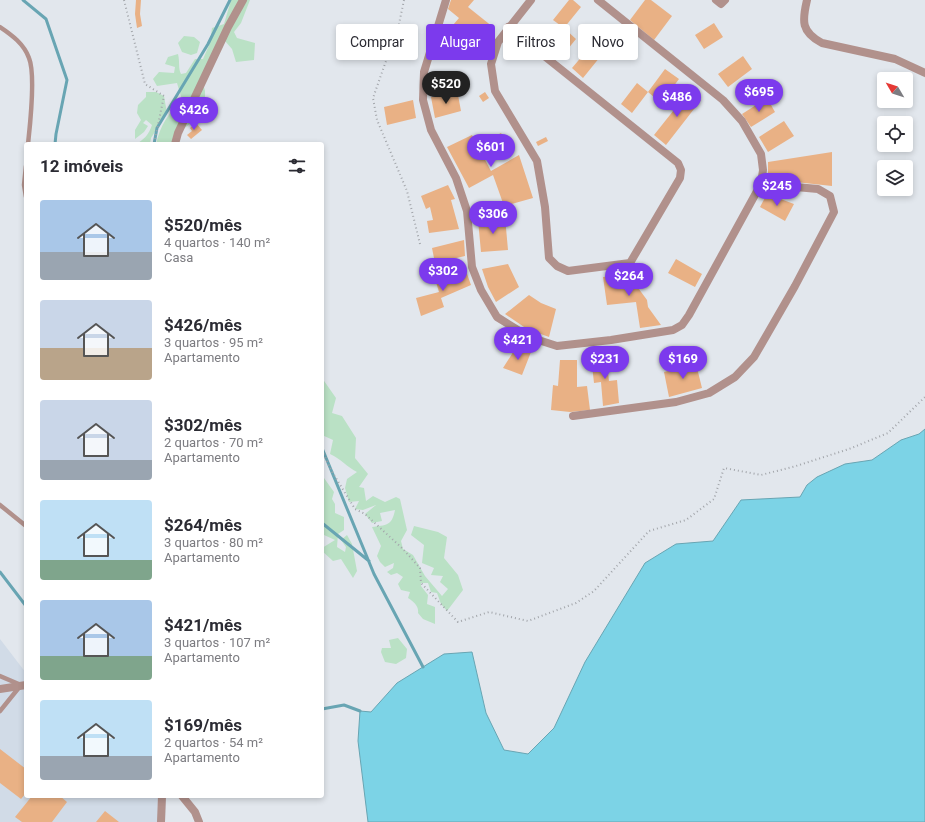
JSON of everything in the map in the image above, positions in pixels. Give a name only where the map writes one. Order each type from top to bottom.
[{"type":"street","points":[[176,142],[178,133],[228,27],[243,0]]},
{"type":"street","points":[[446,0],[424,72],[423,100],[432,130],[456,178],[467,211],[472,267],[482,290],[498,317],[529,337],[556,346],[611,340],[673,330],[682,325],[689,315],[761,184],[763,170],[761,154],[737,116],[723,100],[598,0]]},
{"type":"street","points":[[511,24],[531,0]]},
{"type":"street","points":[[716,0],[721,4],[724,0]]},
{"type":"street","points":[[807,0],[803,17],[804,26],[813,38],[822,43],[895,59],[925,73]]},
{"type":"street","points":[[508,27],[678,163],[681,170],[680,178],[630,263],[568,271],[556,266],[549,258],[545,207],[536,162],[495,91],[491,64],[498,42],[508,27]]},
{"type":"street","points":[[573,416],[676,402],[709,393],[735,377],[754,357],[795,286],[834,212],[830,196],[818,189],[761,184]]},
{"type":"street","points":[[0,689],[23,685]]},
{"type":"street","points":[[161,822],[162,798]]},
{"type":"street","points":[[184,798],[195,812],[199,822]]},
{"type":"lane","points":[[0,28],[20,44],[30,60],[32,86],[28,142]]},
{"type":"lane","points":[[0,506],[24,524]]},
{"type":"lane","points":[[0,676],[23,685],[0,712]]},
{"type":"path","points":[[124,0],[145,84],[164,96],[154,142]]},
{"type":"path","points":[[404,0],[399,24],[372,98],[377,120],[407,192],[420,244]]},
{"type":"path","points":[[324,454],[331,470],[355,510],[365,514],[404,549],[420,568],[421,583],[458,622],[489,612],[528,621],[576,603],[594,591],[649,531],[686,520],[714,499],[724,468],[761,475],[796,466],[849,449],[888,433],[925,397]]},
{"type":"shaded area","points":[[0,639],[24,670],[24,798],[166,798],[165,822],[0,822]]},
{"type":"green space","points":[[231,0],[250,0],[241,23],[234,32],[237,38],[255,43],[254,60],[236,62],[232,49],[225,41],[201,76],[205,91],[205,104],[199,117],[178,133],[172,142],[157,142],[160,131],[166,120],[173,109],[182,100],[177,83],[157,86],[153,79],[159,72],[174,73],[175,67],[165,64],[168,57],[178,54],[181,74],[186,73],[195,59],[203,59],[210,43],[212,28],[224,24]]},
{"type":"green space","points":[[184,36],[194,37],[200,42],[197,53],[191,55],[182,52],[178,43]]},
{"type":"green space","points":[[146,92],[156,92],[164,96],[167,113],[151,138],[150,142],[139,142],[146,136],[152,125],[146,120],[143,123],[148,126],[144,132],[135,139],[135,130],[141,120],[137,113],[138,105],[146,97]]},
{"type":"green space","points":[[324,381],[336,398],[332,413],[342,416],[356,438],[355,458],[368,474],[359,487],[364,488],[366,501],[373,496],[385,502],[396,497],[400,499],[407,530],[401,541],[403,549],[413,555],[425,576],[442,596],[448,589],[440,582],[443,576],[431,575],[434,568],[422,563],[424,545],[411,535],[414,526],[438,532],[447,537],[444,558],[458,575],[463,590],[447,611],[441,604],[437,593],[431,592],[428,583],[421,583],[421,586],[428,595],[427,604],[435,607],[435,624],[423,619],[418,613],[416,604],[408,598],[410,592],[401,590],[398,584],[403,577],[397,573],[391,575],[387,572],[393,568],[394,563],[385,567],[377,556],[381,546],[372,527],[388,524],[394,515],[395,510],[380,513],[382,521],[372,523],[365,514],[376,505],[363,510],[355,509],[359,501],[349,502],[345,488],[347,479],[357,472],[330,454],[333,440],[324,436]]},
{"type":"green space","points":[[324,478],[334,492],[332,499],[335,504],[335,513],[344,517],[344,530],[338,534],[337,547],[345,552],[346,547],[341,540],[347,535],[352,544],[357,571],[353,578],[341,559],[333,561],[324,553],[324,547],[335,540],[324,535]]},
{"type":"green space","points":[[398,638],[407,649],[406,658],[396,664],[385,662],[381,652],[382,648],[391,648],[389,640]]},
{"type":"water","points":[[925,429],[925,822],[368,822],[358,741],[360,711],[371,712],[397,683],[444,654],[472,652],[486,713],[504,750],[528,754],[554,728],[585,662],[645,563],[676,544],[713,541],[741,500],[800,497],[807,485],[817,477],[845,464],[872,460],[901,440],[919,434]]},
{"type":"building","points":[[136,0],[141,0],[140,14],[142,26],[137,28],[135,14]]},
{"type":"building","points":[[451,0],[474,0],[468,7],[489,24],[454,24],[459,18],[448,9]]},
{"type":"building","points":[[569,0],[573,0],[581,7],[567,24],[558,24],[553,20]]},
{"type":"building","points":[[645,0],[651,0],[672,16],[654,40],[638,27],[638,24],[635,24],[630,20]]},
{"type":"building","points":[[714,23],[723,37],[704,49],[695,35]]},
{"type":"building","points":[[570,34],[576,39],[570,46]]},
{"type":"building","points":[[743,56],[752,69],[728,87],[718,74]]},
{"type":"building","points":[[579,60],[598,60],[583,78],[572,68]]},
{"type":"building","points":[[665,69],[679,79],[661,103],[648,92]]},
{"type":"building","points":[[637,83],[648,92],[632,113],[621,104]]},
{"type":"building","points":[[689,91],[701,100],[666,145],[654,135]]},
{"type":"building","points":[[485,92],[489,98],[483,102],[479,96]]},
{"type":"building","points":[[458,95],[461,111],[435,118],[431,97]]},
{"type":"building","points":[[767,98],[775,112],[751,127],[742,114]]},
{"type":"building","points":[[413,100],[416,118],[387,125],[384,107]]},
{"type":"building","points":[[784,121],[794,136],[768,152],[759,137]]},
{"type":"building","points":[[196,123],[202,130],[191,139],[187,135],[192,131],[190,128]]},
{"type":"building","points":[[501,133],[508,145],[484,158],[491,171],[519,155],[533,198],[504,206],[493,175],[469,188],[447,147],[472,135],[477,146]]},
{"type":"building","points":[[546,137],[548,141],[538,146],[536,142]]},
{"type":"building","points":[[832,152],[832,186],[768,179],[768,162]]},
{"type":"building","points":[[448,185],[455,199],[451,200],[459,229],[429,233],[427,221],[433,220],[430,207],[426,209],[421,196]]},
{"type":"building","points":[[767,194],[794,204],[785,221],[760,207]]},
{"type":"building","points":[[505,217],[508,250],[481,252],[478,220]]},
{"type":"building","points":[[464,240],[465,256],[435,263],[432,248]]},
{"type":"building","points":[[676,259],[702,274],[695,287],[668,273]]},
{"type":"building","points":[[508,264],[519,287],[496,302],[488,287],[482,269]]},
{"type":"building","points":[[466,271],[471,285],[441,298],[444,307],[421,316],[416,298],[439,292],[435,279]]},
{"type":"building","points":[[632,274],[636,285],[647,300],[648,307],[661,325],[640,328],[636,302],[607,305],[603,277]]},
{"type":"building","points":[[529,295],[541,303],[556,309],[549,337],[527,329],[505,314]]},
{"type":"building","points":[[517,346],[531,352],[522,375],[503,368]]},
{"type":"building","points":[[606,354],[609,381],[617,380],[619,403],[603,406],[601,382],[594,383],[591,356]]},
{"type":"building","points":[[560,360],[577,360],[577,387],[587,386],[590,410],[570,412],[551,410],[553,385],[558,386]]},
{"type":"building","points":[[696,364],[702,388],[669,397],[664,372]]},
{"type":"building","points":[[0,749],[24,767],[24,795],[21,799],[0,783]]},
{"type":"building","points":[[30,798],[62,798],[67,802],[52,822],[22,822],[15,817]]},
{"type":"building","points":[[105,811],[119,822],[96,822]]},
{"type":"waterway","points":[[23,0],[46,19],[67,80],[55,142]]},
{"type":"waterway","points":[[154,142],[157,128],[208,44],[230,0]]},
{"type":"waterway","points":[[324,453],[374,574],[423,667]]},
{"type":"waterway","points":[[324,525],[369,561]]},
{"type":"waterway","points":[[0,572],[24,603]]},
{"type":"waterway","points":[[324,709],[344,705],[360,711]]}]
